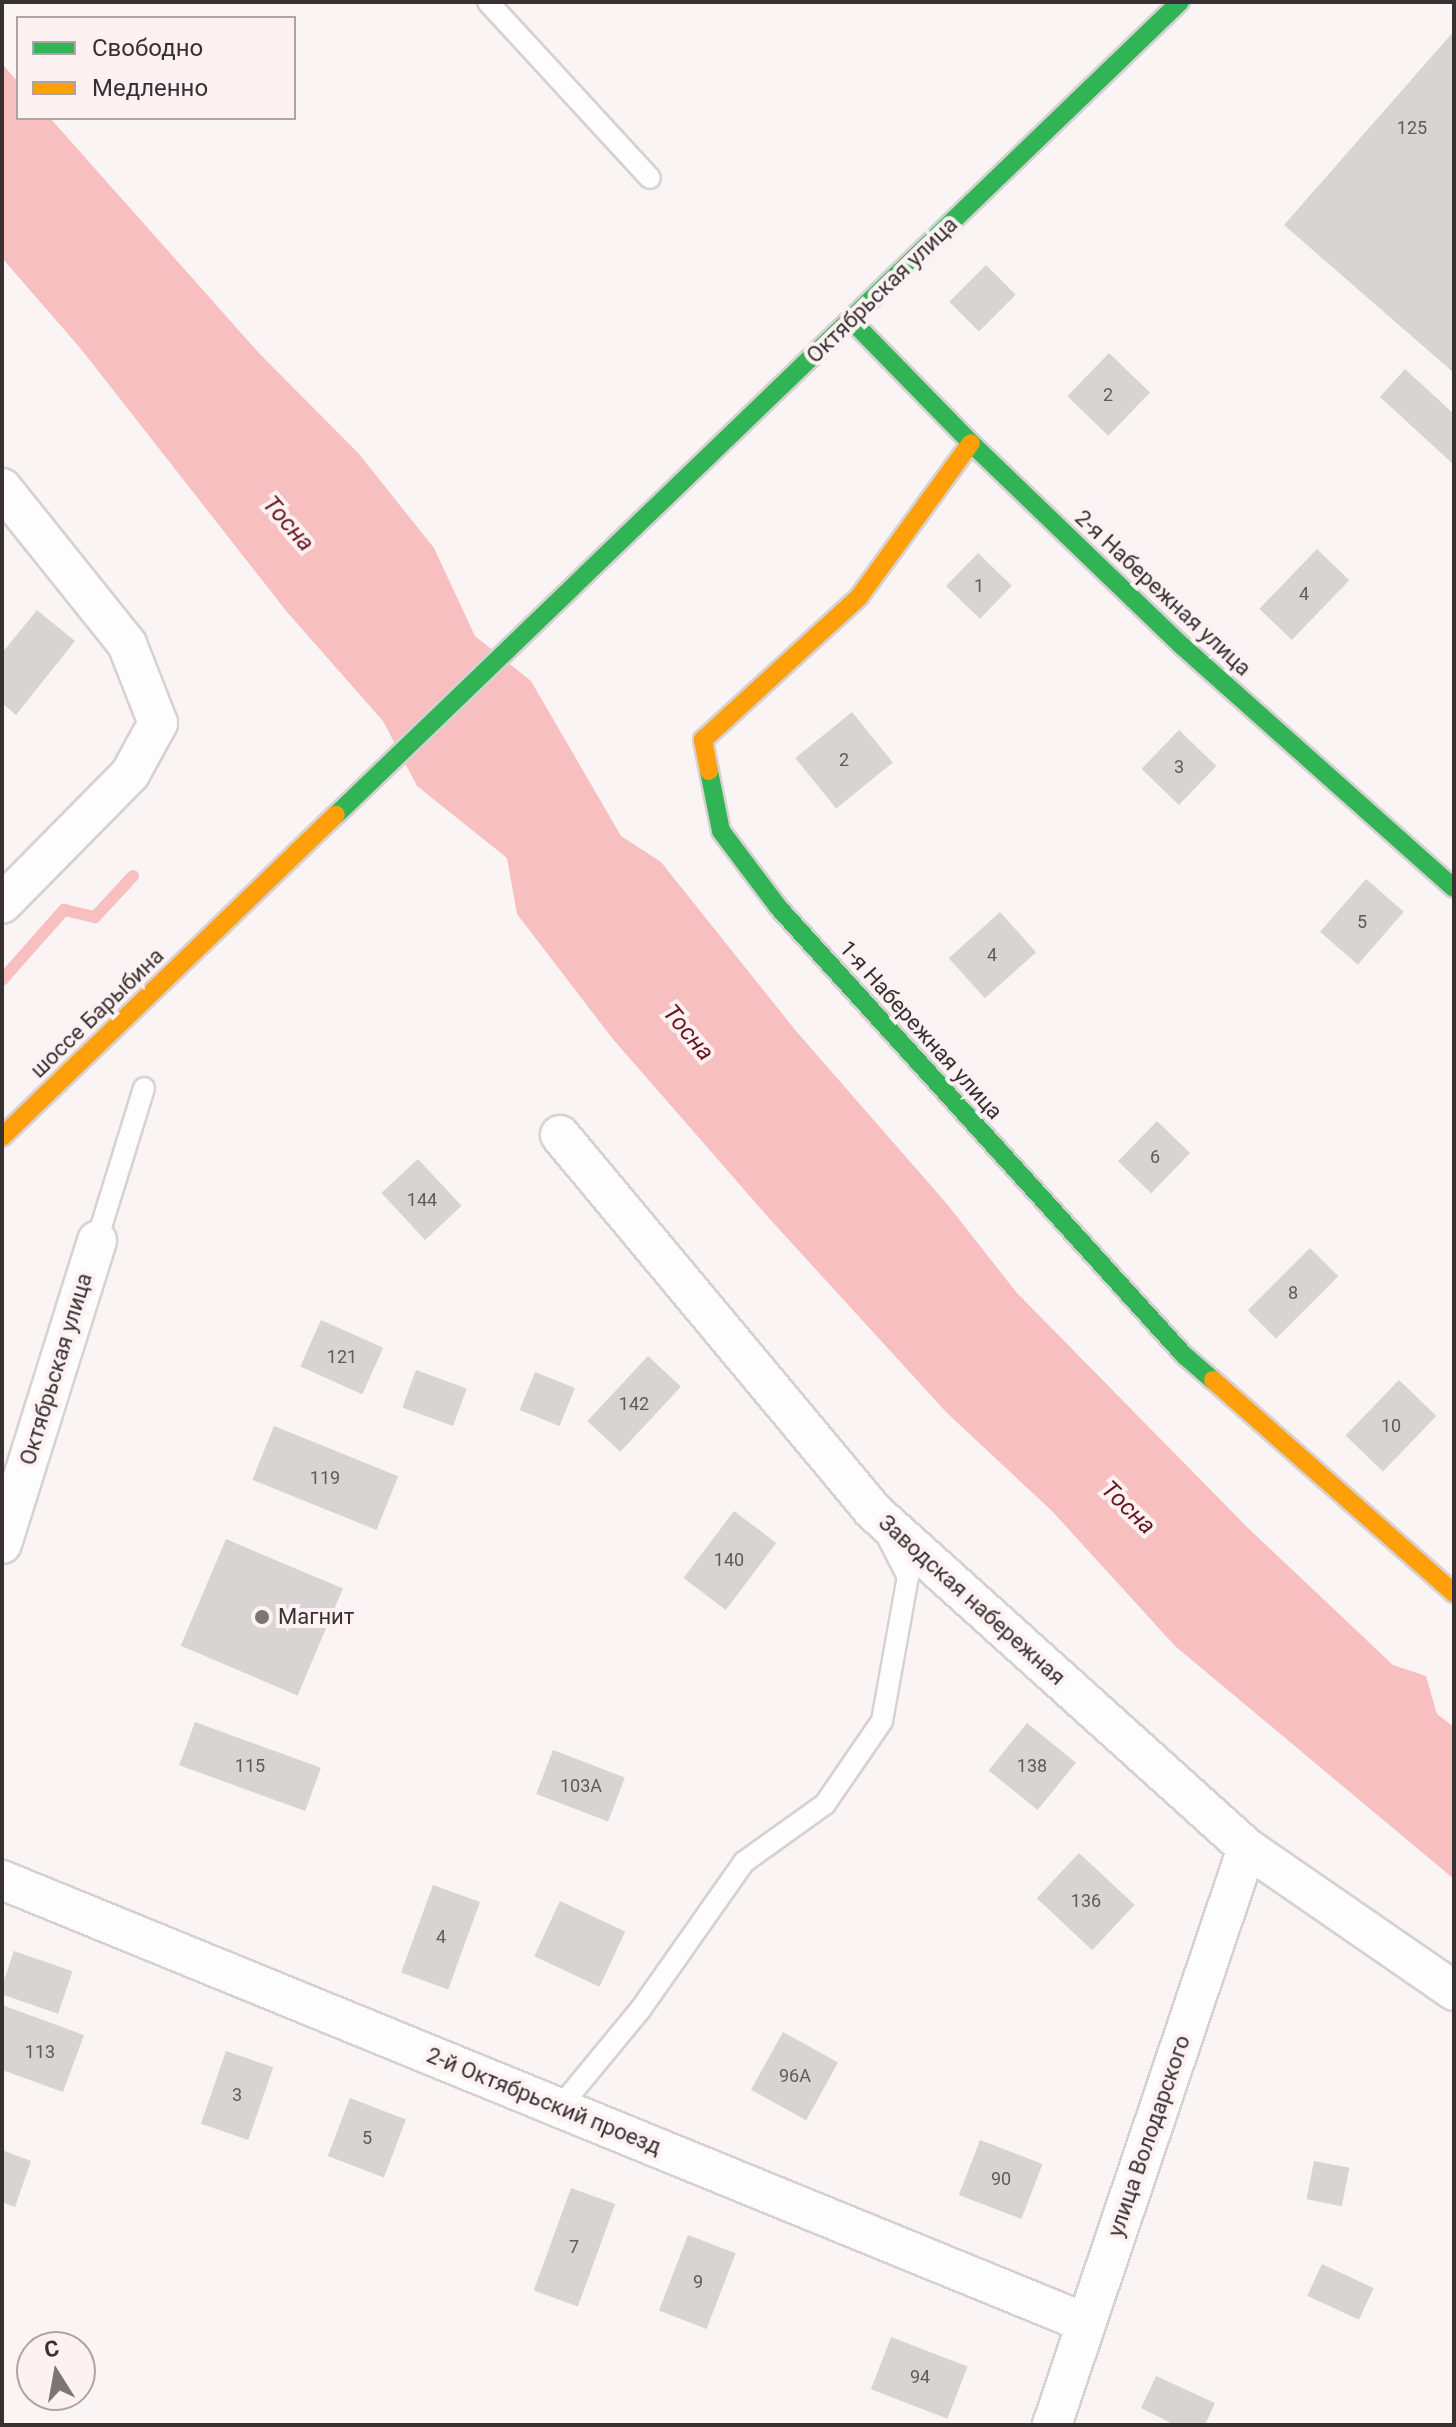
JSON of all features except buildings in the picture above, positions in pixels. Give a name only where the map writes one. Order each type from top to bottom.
[{"type":"street","name":"Октябрьская улица","points":[[190,955],[1180,2]]},
{"type":"street","name":"2-я Набережная улица","points":[[851,320],[971,443],[1181,645],[1454,888]]},
{"type":"street","name":"1-я Набережная улица","points":[[971,443],[859,597],[703,740],[721,831],[778,907],[1184,1355],[1454,1593]]},
{"type":"street","points":[[2,488],[127,644],[158,723],[130,774],[2,904]]},
{"type":"street","name":"шоссе Барыбина","points":[[2,1137],[190,955]]},
{"type":"street","name":"Заводская набережная","points":[[560,1135],[872,1510],[1247,1848],[1454,1991]]},
{"type":"street","name":"Октябрьская улица","points":[[2,1544],[97,1240]]},
{"type":"street","name":"улица Володарского","points":[[1052,2425],[1247,1848]]},
{"type":"street","name":"2-й Октябрьский проезд","points":[[2,1880],[1086,2323]]},
{"type":"lane","points":[[488,2],[650,178]]},
{"type":"lane","points":[[97,1240],[144,1088]]},
{"type":"lane","points":[[560,2107],[640,2010],[744,1862],[825,1804],[882,1721],[908,1577],[872,1510]]},
{"type":"water","name":"Тосна","points":[[2,64],[16,80],[16,120],[52,120],[258,352],[359,454],[434,548],[475,636],[531,681],[621,836],[661,862],[796,1031],[947,1204],[1017,1293],[1248,1528],[1393,1665],[1426,1676],[1437,1714],[1454,1727],[1454,1879],[1175,1646],[1052,1511],[947,1413],[767,1216],[612,1038],[517,914],[507,858],[417,786],[383,721],[287,612],[81,349],[2,258]]},
{"type":"waterway","points":[[2,980],[64,910],[95,917],[133,876]]},
{"type":"traffic: fast","points":[[336,815],[1180,2]]},
{"type":"traffic: fast","points":[[851,320],[971,443],[1181,645],[1454,888]]},
{"type":"traffic: fast","points":[[709,771],[721,831],[778,907],[1184,1355],[1213,1380]]},
{"type":"traffic: slow","points":[[709,771],[703,740],[859,597],[971,443]]},
{"type":"traffic: slow","points":[[2,1137],[336,815]]},
{"type":"traffic: slow","points":[[1213,1380],[1454,1593]]},
{"type":"place","name":"Магнит","points":[[262,1617]]}]
